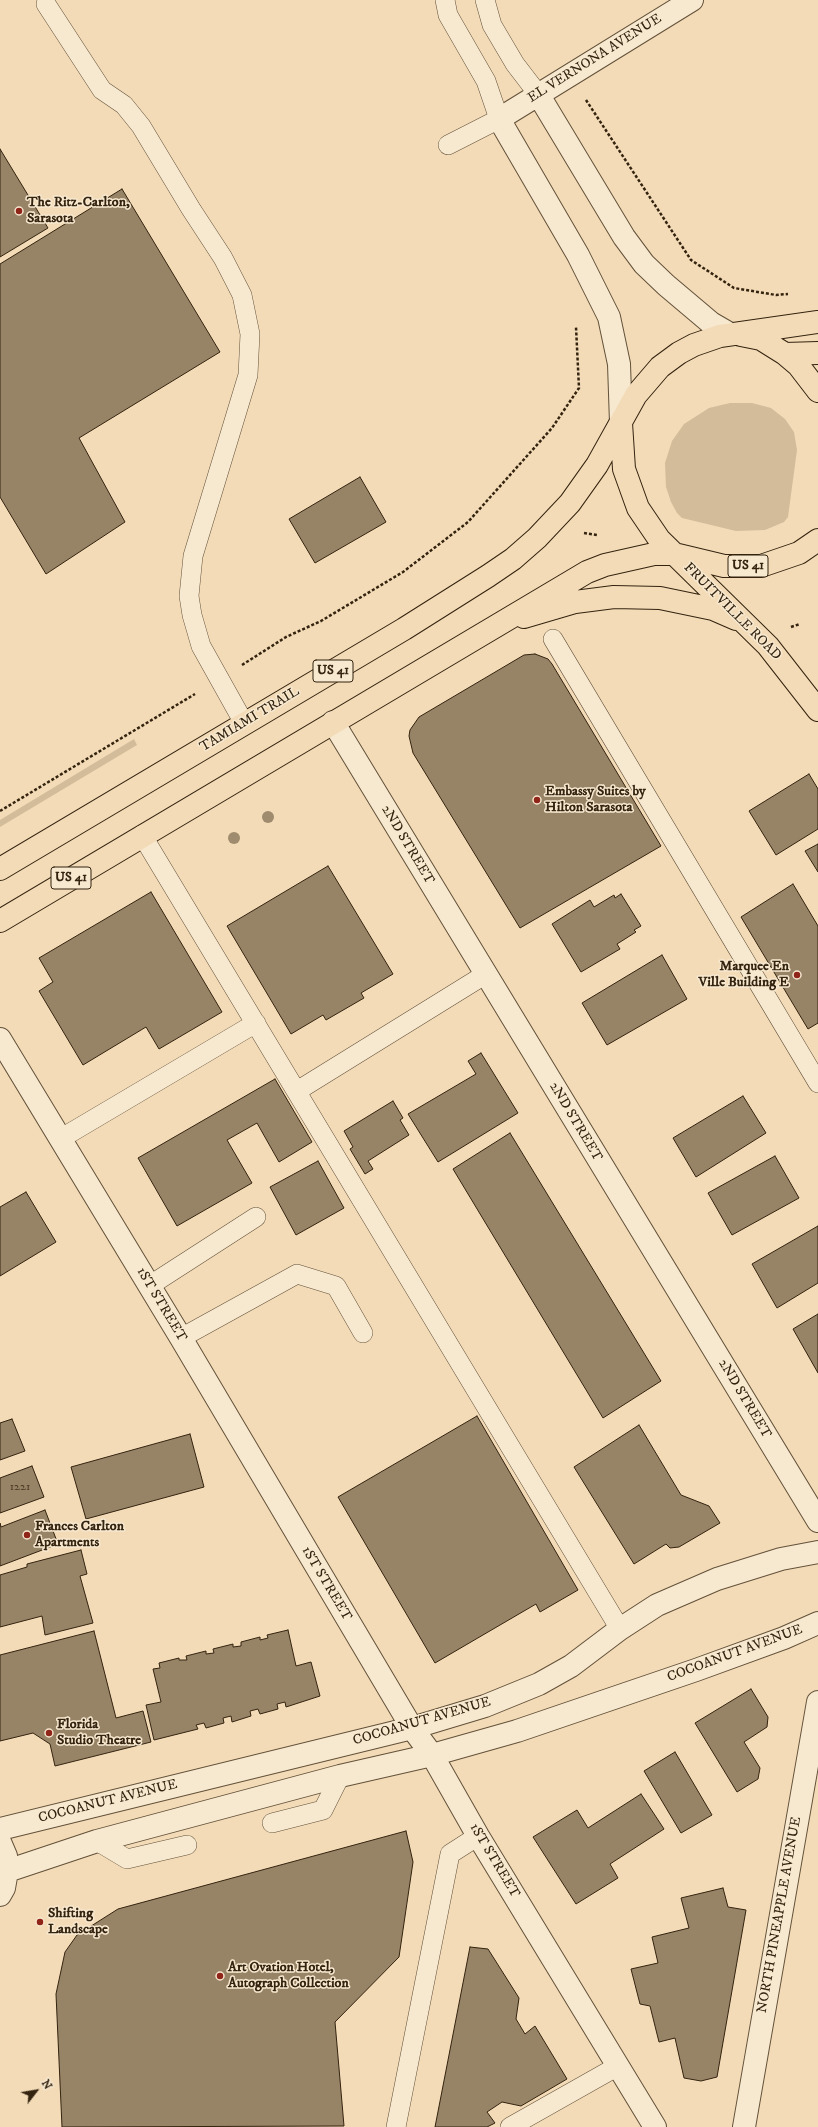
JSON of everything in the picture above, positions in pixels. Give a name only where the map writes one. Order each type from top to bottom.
[{"type":"main road","points":[[730,334],[818,322]]},
{"type":"main road","name":"US 41","points":[[621,423],[636,395],[660,367],[694,345],[730,334],[746,335],[761,340],[785,354]]},
{"type":"main road","points":[[785,354],[818,353]]},
{"type":"main road","points":[[785,354],[798,365],[818,390]]},
{"type":"main road","name":"FRUITVILLE ROAD","points":[[621,423],[624,469],[638,508],[659,540],[752,628],[797,680],[818,710]]},
{"type":"main road","name":"TAMIAMI TRAIL","points":[[0,869],[404,629],[483,580],[513,559],[537,538],[570,503],[597,465],[621,423]]},
{"type":"main road","name":"US 41","points":[[0,921],[490,628],[587,572],[605,565],[654,554],[674,554],[724,566],[760,566],[799,553],[818,540]]},
{"type":"main road","points":[[490,628],[575,602],[614,597],[660,598],[695,604],[732,617],[752,628]]},
{"type":"street","name":"EL VERNONA AVENUE","points":[[499,119],[692,0]]},
{"type":"street","points":[[538,94],[624,237],[644,264],[666,285],[711,323],[730,334]]},
{"type":"street","points":[[499,119],[578,255],[610,317],[619,364],[621,423]]},
{"type":"street","name":"2ND STREET","points":[[333,722],[818,1521]]},
{"type":"street","name":"1ST STREET","points":[[0,1039],[181,1338],[412,1728],[432,1755],[478,1836],[655,2127]]},
{"type":"street","name":"COCOANUT AVENUE","points":[[0,1829],[412,1728],[485,1706],[539,1684],[584,1658],[620,1629],[657,1605],[717,1579],[781,1559],[818,1552]]},
{"type":"street","name":"COCOANUT AVENUE","points":[[7,1871],[97,1841],[340,1776],[432,1755],[517,1731],[689,1672],[784,1638],[818,1624]]},
{"type":"street","name":"NORTH PINEAPPLE AVENUE","points":[[744,2127],[818,1702]]},
{"type":"street","points":[[0,1842],[6,1856],[7,1871],[4,1888],[0,1895]]},
{"type":"lane","points":[[445,0],[448,15],[486,81],[499,119],[448,145]]},
{"type":"lane","points":[[485,0],[492,24],[515,64],[538,94]]},
{"type":"lane","points":[[46,4],[102,90],[124,105],[142,126],[191,209],[223,258],[242,295],[250,334],[248,375],[193,556],[189,596],[200,646],[218,680],[244,723]]},
{"type":"lane","points":[[553,639],[818,1083]]},
{"type":"lane","points":[[142,835],[620,1629]]},
{"type":"lane","points":[[297,1091],[486,974]]},
{"type":"lane","points":[[60,1139],[256,1023]]},
{"type":"lane","points":[[149,1286],[256,1217]]},
{"type":"lane","points":[[181,1338],[297,1274],[336,1286],[363,1333]]},
{"type":"lane","points":[[272,1823],[323,1810],[340,1776]]},
{"type":"lane","points":[[396,2127],[450,1854],[478,1836]]},
{"type":"lane","points":[[97,1841],[127,1859],[187,1845]]},
{"type":"lane","points":[[510,2127],[618,2066]]},
{"type":"path","points":[[570,74],[691,260],[734,288],[776,296],[790,294]]},
{"type":"path","points":[[0,812],[286,637],[321,620],[403,572],[468,522],[552,428],[579,388],[576,327]]},
{"type":"path","points":[[579,532],[597,535]]},
{"type":"path","points":[[788,628],[800,624]]},
{"type":"shaded area","points":[[730,403],[752,403],[771,408],[785,419],[794,432],[797,450],[788,517],[784,522],[765,530],[736,531],[682,518],[677,513],[671,502],[666,487],[665,463],[672,441],[684,424],[709,408]]},
{"type":"shaded area","points":[[134,739],[137,745],[0,827],[0,820]]},
{"type":"building","name":"The Ritz-Carlton, Sarasota","points":[[0,149],[48,228],[0,257]]},
{"type":"building","points":[[122,189],[220,352],[79,438],[125,522],[46,574],[0,497],[0,264]]},
{"type":"building","points":[[360,477],[386,522],[315,563],[289,519]]},
{"type":"building","name":"Embassy Suites by Hilton Sarasota","points":[[535,654],[548,659],[552,664],[661,846],[520,928],[413,753],[409,736],[410,730],[419,717],[524,655]]},
{"type":"building","points":[[809,774],[818,789],[818,829],[776,855],[749,811]]},
{"type":"building","points":[[818,844],[818,872],[805,851]]},
{"type":"building","points":[[328,866],[393,974],[361,993],[364,998],[326,1020],[323,1015],[291,1034],[227,926]]},
{"type":"building","name":"Marquee En Ville Building E","points":[[793,884],[818,926],[818,1023],[808,1029],[741,917]]},
{"type":"building","points":[[151,892],[222,1012],[159,1049],[146,1027],[83,1065],[39,991],[53,982],[39,958]]},
{"type":"building","points":[[621,894],[641,926],[634,930],[636,932],[617,944],[620,949],[581,972],[552,924],[590,900],[594,907],[614,895],[615,898]]},
{"type":"building","points":[[662,955],[687,999],[607,1045],[582,1003]]},
{"type":"building","points":[[481,1053],[518,1113],[438,1162],[408,1114],[476,1074],[468,1061]]},
{"type":"building","points":[[275,1079],[312,1142],[279,1162],[257,1123],[227,1140],[252,1183],[177,1226],[138,1158]]},
{"type":"building","points":[[743,1096],[766,1133],[696,1177],[673,1138]]},
{"type":"building","points":[[393,1101],[403,1118],[400,1120],[409,1135],[368,1161],[373,1169],[365,1174],[350,1149],[353,1147],[344,1131]]},
{"type":"building","points":[[510,1133],[661,1381],[603,1418],[453,1169]]},
{"type":"building","points":[[775,1156],[799,1198],[732,1235],[708,1193]]},
{"type":"building","points":[[318,1161],[344,1208],[296,1235],[270,1187]]},
{"type":"building","points":[[26,1192],[56,1242],[0,1276],[0,1207]]},
{"type":"building","points":[[818,1226],[818,1283],[777,1308],[752,1264]]},
{"type":"building","points":[[818,1314],[818,1373],[793,1329]]},
{"type":"building","points":[[477,1416],[578,1590],[540,1612],[536,1604],[435,1663],[338,1497]]},
{"type":"building","points":[[12,1419],[25,1451],[0,1460],[0,1423]]},
{"type":"building","points":[[639,1425],[681,1495],[709,1506],[720,1523],[679,1547],[670,1548],[666,1544],[634,1564],[574,1467]]},
{"type":"building","points":[[190,1434],[204,1487],[86,1519],[71,1467]]},
{"type":"building","name":"Frances Carlton Apartments","points":[[32,1466],[44,1497],[0,1513],[0,1478]]},
{"type":"building","name":"Frances Carlton Apartments","points":[[45,1510],[58,1544],[0,1566],[0,1523],[1,1527]]},
{"type":"building","points":[[81,1550],[87,1574],[80,1576],[93,1623],[45,1635],[42,1616],[0,1627],[0,1575],[27,1567],[27,1564]]},
{"type":"building","points":[[288,1630],[296,1666],[311,1662],[320,1696],[286,1707],[285,1702],[277,1704],[278,1709],[260,1714],[258,1709],[250,1711],[251,1716],[232,1722],[231,1716],[223,1718],[224,1723],[206,1728],[204,1723],[196,1725],[198,1729],[154,1740],[146,1705],[161,1702],[153,1669],[160,1668],[159,1663],[179,1658],[179,1660],[187,1660],[186,1656],[206,1651],[206,1654],[214,1653],[213,1649],[233,1644],[233,1647],[241,1646],[241,1642],[260,1637],[260,1640],[268,1638],[267,1635]]},
{"type":"building","points":[[94,1631],[116,1718],[143,1711],[151,1742],[55,1766],[50,1744],[33,1733],[0,1741],[0,1655]]},
{"type":"building","points":[[751,1689],[768,1717],[767,1727],[744,1742],[760,1768],[758,1779],[737,1792],[695,1723]]},
{"type":"building","points":[[675,1752],[712,1815],[681,1833],[644,1771]]},
{"type":"building","points":[[641,1794],[664,1829],[610,1864],[618,1878],[576,1904],[533,1837],[577,1810],[588,1828]]},
{"type":"building","name":"Art Ovation Hotel, Autograph Collection","points":[[406,1831],[413,1862],[399,1957],[335,2022],[344,2126],[62,2127],[56,1994],[65,1952],[77,1935],[118,1909]]},
{"type":"building","points":[[723,1888],[728,1907],[746,1910],[717,2077],[701,2081],[684,2078],[675,2038],[659,2042],[650,2006],[640,2004],[631,1969],[658,1963],[652,1937],[689,1928],[681,1898]]},
{"type":"building","points":[[470,1947],[488,1949],[519,1998],[516,2019],[525,2034],[535,2026],[567,2079],[521,2106],[502,2102],[487,2112],[495,2123],[487,2127],[435,2127]]},
{"type":"place","name":"The Ritz-Carlton, Sarasota","points":[[19,211]]},
{"type":"place","name":"Embassy Suites by Hilton Sarasota","points":[[537,800]]},
{"type":"place","name":"Marquee En Ville Building E","points":[[797,975]]},
{"type":"place","name":"Frances Carlton Apartments","points":[[27,1535]]},
{"type":"place","name":"Florida Studio Theatre","points":[[49,1733]]},
{"type":"place","name":"Shifting Landscape","points":[[40,1922]]},
{"type":"place","name":"Art Ovation Hotel, Autograph Collection","points":[[220,1976]]}]
